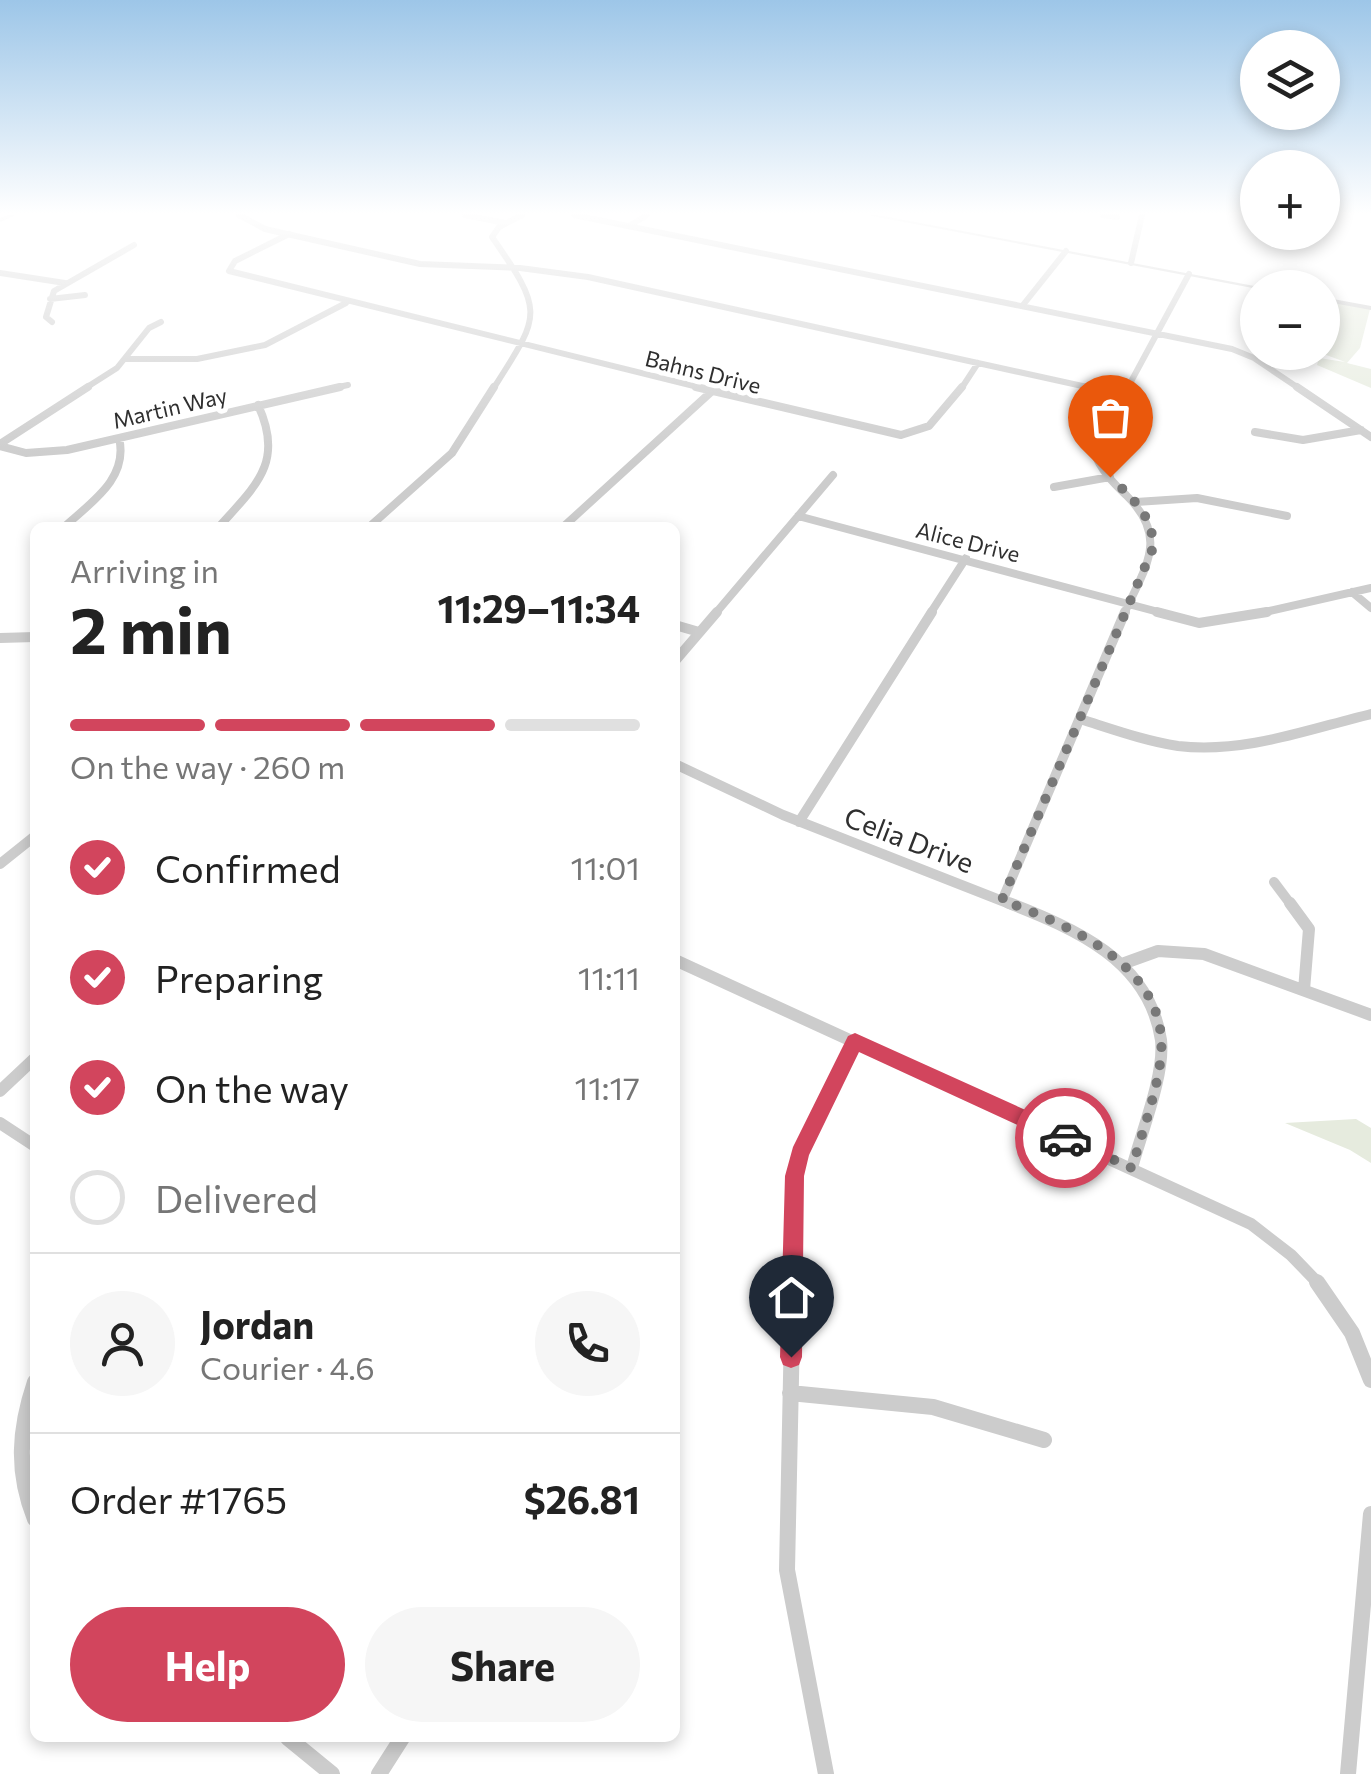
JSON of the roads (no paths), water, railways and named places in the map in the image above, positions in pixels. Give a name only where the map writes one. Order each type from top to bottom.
[{"type":"street","points":[[52,322],[46,317],[50,300],[69,298]]},
{"type":"street","name":"Bahns Drive","points":[[330,298],[882,433],[911,436],[926,432],[978,364]]},
{"type":"street","points":[[375,522],[452,453],[522,345],[533,318],[527,298]]},
{"type":"street","points":[[681,298],[1122,396]]},
{"type":"street","points":[[988,298],[1248,356],[1371,437]]},
{"type":"street","points":[[1024,305],[1030,298]]},
{"type":"street","points":[[1002,900],[1153,548],[1151,529],[1136,502],[1097,463],[1095,445],[1176,298]]},
{"type":"street","points":[[127,358],[190,360],[265,345],[346,302]]},
{"type":"street","points":[[1340,302],[1371,308]]},
{"type":"street","points":[[0,445],[127,358],[150,328],[161,322]]},
{"type":"street","name":"Martin Way","points":[[0,445],[19,452],[48,452],[348,385]]},
{"type":"street","points":[[569,522],[711,392]]},
{"type":"street","points":[[223,522],[270,459],[272,436],[258,405]]},
{"type":"street","points":[[1255,432],[1303,440],[1361,430]]},
{"type":"street","points":[[69,522],[116,473],[124,455],[118,438]]},
{"type":"street","points":[[680,655],[833,475]]},
{"type":"street","points":[[1054,487],[1110,477]]},
{"type":"street","points":[[1136,502],[1215,500],[1288,516]]},
{"type":"street","name":"Alice Drive","points":[[798,516],[966,558],[1184,620],[1214,623],[1371,588]]},
{"type":"street","points":[[799,822],[966,558]]},
{"type":"street","points":[[1352,592],[1371,608]]},
{"type":"street","points":[[680,626],[700,632]]},
{"type":"street","points":[[0,638],[30,637]]},
{"type":"street","points":[[1080,718],[1156,742],[1204,747],[1233,745],[1371,714]]},
{"type":"street","name":"Celia Drive","points":[[680,766],[799,822],[1079,932],[1122,964],[1150,1002],[1161,1042],[1158,1072],[1132,1168]]},
{"type":"street","points":[[0,864],[30,840]]},
{"type":"street","points":[[1274,882],[1309,929],[1304,990]]},
{"type":"street","points":[[1122,964],[1158,951],[1192,951],[1371,1015]]},
{"type":"street","points":[[680,962],[1218,1207],[1275,1240],[1315,1278],[1343,1316],[1371,1380]]},
{"type":"street","points":[[826,1774],[788,1570],[794,1176],[800,1154],[855,1042]]},
{"type":"street","points":[[0,1091],[30,1063]]},
{"type":"street","points":[[0,1123],[30,1143]]},
{"type":"street","points":[[790,1394],[933,1407],[1044,1440]]},
{"type":"street","points":[[30,1401],[20,1438],[22,1480],[30,1504]]},
{"type":"street","points":[[1348,1774],[1371,1514]]},
{"type":"street","points":[[293,1742],[332,1774]]},
{"type":"street","points":[[379,1774],[399,1742]]}]
